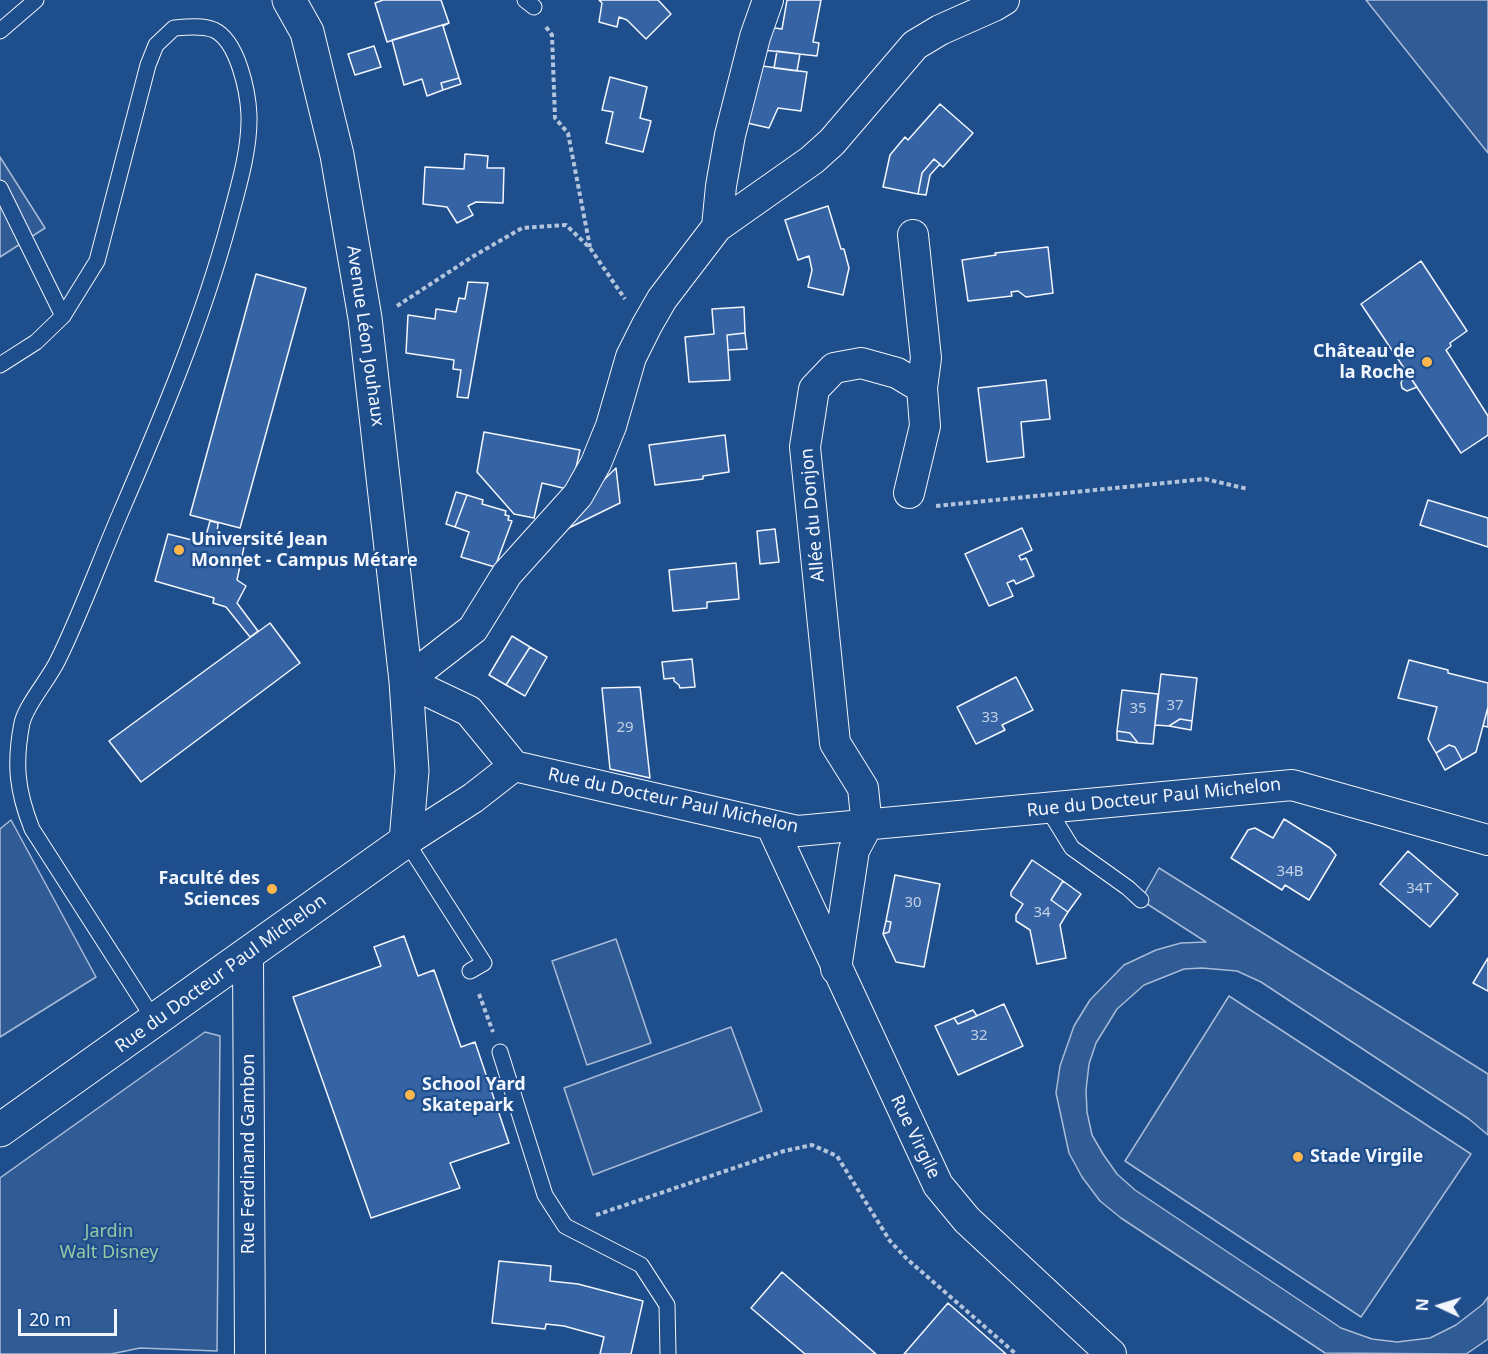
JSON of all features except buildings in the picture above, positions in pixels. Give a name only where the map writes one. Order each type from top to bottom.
[{"type":"street","name":"Avenue Léon Jouhaux","points":[[289,0],[307,32],[337,155],[365,318],[406,681],[412,771],[406,841]]},
{"type":"street","points":[[717,227],[730,135],[755,37],[768,0]]},
{"type":"street","points":[[514,766],[469,711],[406,681],[473,629],[507,574],[578,495],[596,464],[611,426],[631,357],[647,325],[662,299],[717,227],[812,160],[832,142],[915,45],[940,30],[1004,0]]},
{"type":"street","points":[[909,493],[925,426],[922,388],[926,358],[913,235]]},
{"type":"street","name":"Allée du Donjon","points":[[867,826],[863,788],[835,742],[805,447],[814,389],[834,368],[861,363],[897,373],[922,388]]},
{"type":"street","name":"Rue du Docteur Paul Michelon","points":[[0,1130],[406,841],[473,798],[514,766],[798,831],[1292,785],[1488,840]]},
{"type":"street","name":"Rue Virgile","points":[[771,825],[938,1185],[967,1220],[1111,1354]]},
{"type":"street","points":[[836,969],[854,850],[867,826]]},
{"type":"street","name":"Rue Ferdinand Gambon","points":[[248,954],[250,1354]]},
{"type":"lane","points":[[0,31],[36,0]]},
{"type":"lane","points":[[0,365],[36,342],[63,316],[97,261],[148,65],[156,45],[174,27],[215,30],[231,46],[244,80],[249,116],[243,160],[224,240],[206,299],[163,415],[57,662],[23,721],[18,751],[17,779],[22,804],[32,829],[155,1021]]},
{"type":"lane","points":[[0,188],[63,316]]},
{"type":"lane","points":[[1048,808],[1072,848],[1141,900]]},
{"type":"lane","points":[[406,841],[484,963],[470,971]]},
{"type":"lane","points":[[500,1052],[545,1195],[565,1226],[642,1265],[667,1305],[668,1354]]},
{"type":"path","points":[[529,4],[552,35],[555,118],[568,132],[590,248]]},
{"type":"path","points":[[365,318],[396,307],[472,257],[522,228],[566,225],[590,248],[626,300]]},
{"type":"path","points":[[909,493],[939,507],[1205,479],[1248,489]]},
{"type":"path","points":[[470,971],[500,1052]]},
{"type":"path","points":[[565,1226],[784,1151],[812,1144],[837,1156],[890,1241],[907,1259],[1016,1354]]},
{"type":"shaded area","points":[[1366,0],[1488,0],[1488,153]]},
{"type":"shaded area","points":[[0,157],[45,228],[0,257]]},
{"type":"shaded area","points":[[11,820],[96,977],[0,1037],[0,829]]},
{"type":"shaded area","points":[[1159,868],[1488,1074],[1488,1135],[1469,1119],[1261,982],[1237,971],[1202,968],[1184,969],[1144,985],[1117,1009],[1096,1043],[1089,1064],[1086,1090],[1087,1112],[1092,1135],[1103,1154],[1117,1174],[1135,1190],[1341,1328],[1372,1339],[1397,1342],[1430,1338],[1456,1325],[1483,1304],[1488,1297],[1488,1339],[1466,1354],[1325,1353],[1121,1218],[1100,1201],[1082,1177],[1069,1153],[1056,1093],[1060,1066],[1074,1026],[1090,1000],[1124,965],[1156,950],[1181,943],[1206,942],[1141,900]]},
{"type":"shaded area","points":[[616,939],[651,1043],[587,1065],[552,961]]},
{"type":"shaded area","name":"Stade Virgile","points":[[1229,996],[1471,1154],[1361,1317],[1125,1161]]},
{"type":"shaded area","points":[[731,1027],[762,1111],[593,1175],[564,1088]]},
{"type":"shaded area","name":"Jardin Walt Disney","points":[[205,1032],[220,1036],[217,1351],[140,1348],[111,1354],[0,1354],[0,1178]]},
{"type":"place","name":"Château de la Roche","points":[[1427,362]]},
{"type":"place","name":"Université Jean Monnet - Campus Métare","points":[[179,550]]},
{"type":"place","name":"Faculté des Sciences","points":[[272,889]]},
{"type":"place","name":"School Yard Skatepark","points":[[410,1095]]},
{"type":"place","name":"Stade Virgile","points":[[1298,1157]]}]
